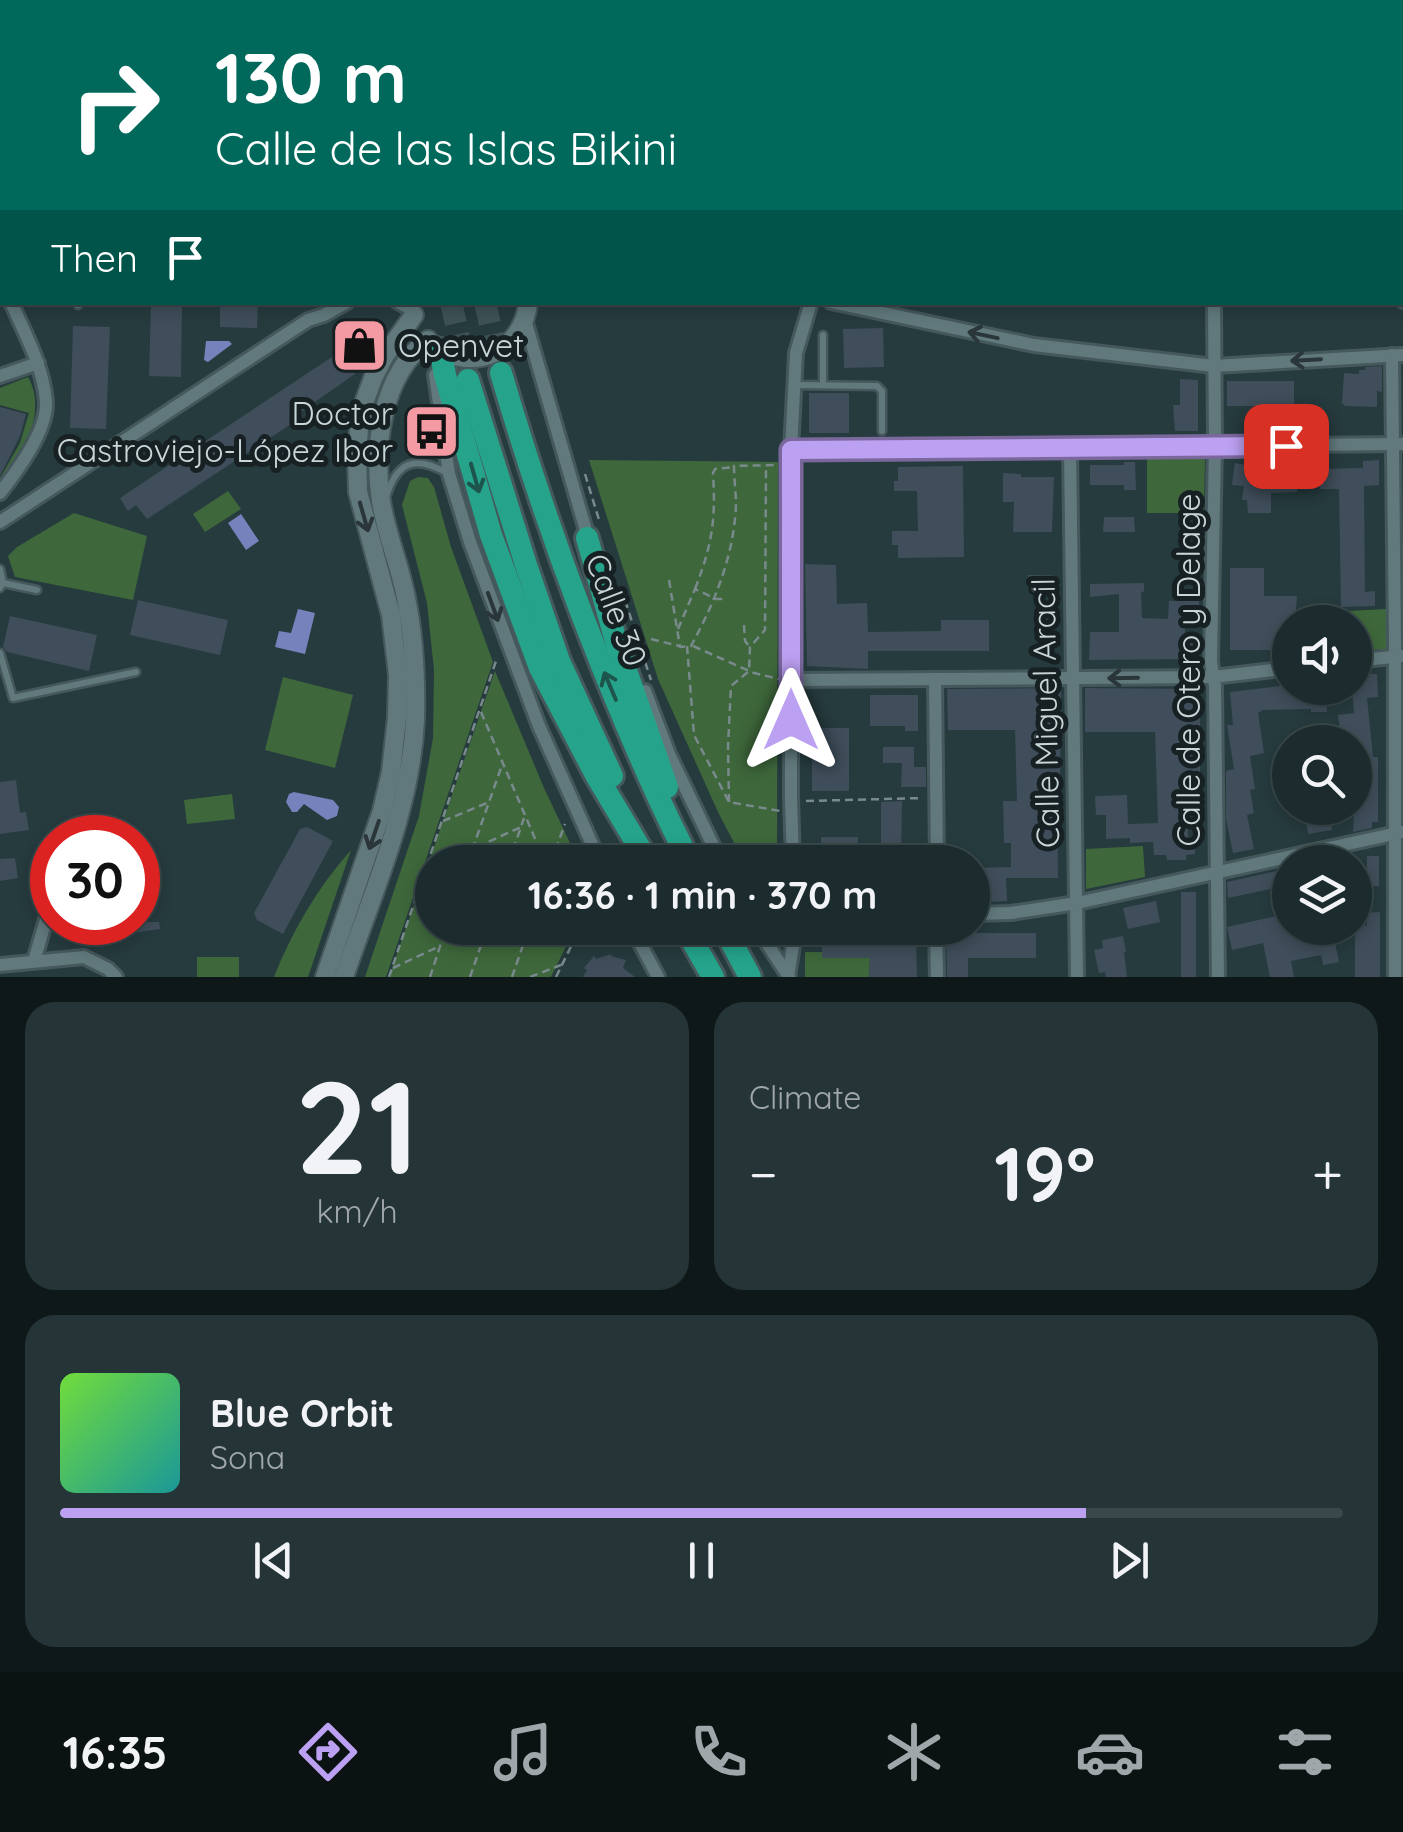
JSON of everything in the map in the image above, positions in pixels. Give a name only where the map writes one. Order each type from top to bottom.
[{"type":"highway","points":[[433,344],[491,535],[540,668],[596,775],[639,845]]},
{"type":"highway","name":"Calle 30","points":[[501,373],[594,650],[681,845]]},
{"type":"highway","points":[[468,380],[560,661],[642,845]]},
{"type":"highway","points":[[587,538],[617,646],[666,780],[678,840]]},
{"type":"highway","points":[[695,945],[713,977]]},
{"type":"highway","points":[[733,945],[750,977]]},
{"type":"main road","points":[[325,977],[382,811],[397,718],[398,675],[391,616],[358,492],[359,429],[365,400],[410,308],[433,344],[467,359],[485,357],[510,344],[527,311]]},
{"type":"main road","points":[[344,977],[400,812],[414,720],[409,615],[384,518],[378,470],[382,420],[412,351],[433,344]]},
{"type":"street","points":[[0,492],[25,462],[47,404],[38,363],[12,305]]},
{"type":"street","points":[[308,320],[320,305]]},
{"type":"street","points":[[0,522],[308,320],[342,305]]},
{"type":"street","points":[[792,845],[791,450],[796,353],[810,305]]},
{"type":"street","points":[[845,305],[1034,346],[1214,366],[1398,355],[1400,833],[1395,977]]},
{"type":"street","name":"Calle de Otero y Delage","points":[[1214,305],[1212,645],[1218,977]]},
{"type":"street","points":[[527,311],[587,538],[669,754],[713,845]]},
{"type":"street","points":[[433,344],[450,474],[470,542],[539,726],[592,845]]},
{"type":"street","points":[[0,376],[38,363]]},
{"type":"street","points":[[791,450],[1398,444]]},
{"type":"street","name":"Calle Miguel Aracil","points":[[1070,449],[1077,977]]},
{"type":"street","points":[[1372,659],[1399,656]]},
{"type":"street","points":[[791,680],[1213,677],[1272,670]]},
{"type":"street","points":[[935,679],[936,845]]},
{"type":"street","points":[[990,914],[1076,903],[1400,833]]},
{"type":"street","points":[[34,961],[39,945]]},
{"type":"street","points":[[641,945],[658,977]]},
{"type":"street","points":[[766,945],[789,976]]},
{"type":"street","points":[[789,976],[793,945]]},
{"type":"street","points":[[936,945],[937,977]]},
{"type":"street","points":[[0,965],[84,957],[108,974]]},
{"type":"lane","points":[[822,384],[823,335]]},
{"type":"lane","points":[[794,384],[881,388],[882,431]]},
{"type":"lane","points":[[384,518],[390,482],[404,466],[432,464],[450,474]]},
{"type":"lane","points":[[0,569],[2,586],[37,590]]},
{"type":"lane","points":[[0,653],[12,698],[136,672]]},
{"type":"path","points":[[678,630],[712,537],[715,469],[786,464]]},
{"type":"path","points":[[750,647],[765,630],[766,466]]},
{"type":"path","points":[[729,802],[694,735],[689,646],[716,599],[736,505],[734,467]]},
{"type":"path","points":[[668,580],[680,646]]},
{"type":"path","points":[[695,589],[724,599]]},
{"type":"path","points":[[744,624],[745,641],[750,647],[750,671]]},
{"type":"path","points":[[652,639],[689,646],[750,671],[791,680]]},
{"type":"path","points":[[389,977],[496,661]]},
{"type":"path","points":[[729,802],[731,686],[750,671]]},
{"type":"path","points":[[480,710],[539,845]]},
{"type":"path","points":[[474,845],[502,763]]},
{"type":"path","points":[[803,801],[924,798]]},
{"type":"path","points":[[442,822],[489,802]]},
{"type":"path","points":[[729,802],[791,813]]},
{"type":"path","points":[[515,845],[524,817]]},
{"type":"path","points":[[556,845],[565,824]]},
{"type":"path","points":[[480,845],[521,827]]},
{"type":"path","points":[[470,977],[481,945]]},
{"type":"path","points":[[512,977],[523,945]]},
{"type":"path","points":[[556,977],[572,945]]},
{"type":"path","points":[[392,968],[440,946]]},
{"type":"path","points":[[430,977],[440,946]]},
{"type":"path","points":[[530,977],[562,964]]},
{"type":"green space","points":[[28,377],[35,404],[34,419],[24,448],[0,484],[20,443],[29,413],[0,405],[0,388]]},
{"type":"green space","points":[[1147,455],[1204,455],[1204,513],[1147,513]]},
{"type":"green space","points":[[589,460],[778,462],[777,845],[735,845],[658,679]]},
{"type":"green space","points":[[428,478],[434,487],[451,547],[493,662],[431,845],[415,845],[415,892],[386,977],[365,977],[419,816],[433,738],[434,670],[427,603],[402,505],[410,481]]},
{"type":"green space","points":[[228,491],[241,509],[205,532],[193,514]]},
{"type":"green space","points":[[74,513],[147,536],[133,600],[15,577],[8,556]]},
{"type":"green space","points":[[1386,609],[1387,649],[1372,650],[1372,610]]},
{"type":"green space","points":[[495,671],[571,845],[435,845]]},
{"type":"green space","points":[[283,677],[353,695],[335,768],[265,750]]},
{"type":"green space","points":[[232,794],[235,819],[187,824],[184,800]]},
{"type":"green space","points":[[1143,846],[1145,877],[1086,889],[1086,849]]},
{"type":"green space","points":[[351,850],[308,977],[274,977],[307,910]]},
{"type":"green space","points":[[415,902],[415,945],[567,945],[551,977],[389,977]]},
{"type":"green space","points":[[805,952],[822,952],[823,958],[870,958],[869,977],[805,977]]},
{"type":"green space","points":[[197,957],[239,957],[239,977],[197,977]]},
{"type":"water","points":[[206,341],[232,344],[208,362],[204,360]]},
{"type":"water","points":[[241,514],[259,541],[246,550],[228,523]]},
{"type":"water","points":[[298,609],[315,613],[305,654],[275,647],[279,631],[291,633]]},
{"type":"water","points":[[294,792],[333,800],[339,807],[337,816],[327,820],[304,804],[292,812],[286,802]]},
{"type":"building","points":[[151,305],[182,305],[181,377],[149,376]]},
{"type":"building","points":[[220,305],[258,305],[257,328],[220,327]]},
{"type":"building","points":[[73,326],[110,327],[106,429],[70,428]]},
{"type":"building","points":[[883,328],[884,367],[844,368],[843,329]]},
{"type":"building","points":[[344,349],[355,374],[289,420],[291,424],[147,519],[136,505],[128,511],[120,498]]},
{"type":"building","points":[[1382,366],[1382,392],[1377,391],[1377,407],[1342,403],[1344,373],[1359,374],[1365,367]]},
{"type":"building","points":[[1180,379],[1198,380],[1198,431],[1175,431],[1173,405],[1180,405]]},
{"type":"building","points":[[1227,381],[1294,381],[1294,406],[1227,406]]},
{"type":"building","points":[[809,393],[849,393],[849,433],[809,433]]},
{"type":"building","points":[[0,407],[26,414],[0,476]]},
{"type":"building","points":[[1263,455],[1274,455],[1274,461],[1304,460],[1304,472],[1297,472],[1297,492],[1271,493],[1271,513],[1248,513],[1247,500],[1242,500],[1244,486],[1232,485],[1235,463],[1263,468]]},
{"type":"building","points":[[1379,460],[1379,485],[1364,486],[1365,592],[1375,591],[1375,606],[1341,605],[1339,489],[1320,489],[1320,469],[1363,468],[1363,461]]},
{"type":"building","points":[[1135,462],[1136,490],[1124,490],[1124,485],[1090,485],[1090,465]]},
{"type":"building","points":[[963,466],[964,557],[898,558],[898,545],[892,545],[892,531],[918,531],[917,491],[894,491],[898,467]]},
{"type":"building","points":[[1003,473],[1054,477],[1052,532],[1013,532],[1014,502],[1003,502]]},
{"type":"building","points":[[1104,517],[1134,517],[1135,532],[1103,532]]},
{"type":"building","points":[[805,564],[836,565],[837,604],[867,603],[868,632],[941,631],[941,620],[989,620],[989,651],[868,651],[868,669],[807,666]]},
{"type":"building","points":[[1230,568],[1264,568],[1264,596],[1297,596],[1296,605],[1272,605],[1272,650],[1230,650]]},
{"type":"building","points":[[1028,575],[1054,575],[1054,596],[1033,595]]},
{"type":"building","points":[[1144,583],[1142,618],[1168,619],[1169,601],[1180,601],[1180,592],[1199,592],[1199,617],[1185,618],[1185,640],[1195,640],[1195,659],[1089,660],[1090,632],[1119,632],[1119,594],[1090,597],[1090,584]]},
{"type":"building","points":[[138,600],[228,620],[220,655],[130,635]]},
{"type":"building","points":[[10,616],[97,635],[89,671],[7,652],[3,647]]},
{"type":"building","points":[[1372,674],[1377,674],[1378,697],[1372,698]]},
{"type":"building","points":[[1272,687],[1272,705],[1327,705],[1327,712],[1311,709],[1258,713],[1264,753],[1250,756],[1254,813],[1247,815],[1254,849],[1233,853],[1226,819],[1226,771],[1234,769],[1227,725],[1233,725],[1230,692]]},
{"type":"building","points":[[1061,688],[1058,878],[1006,878],[1007,901],[990,902],[990,868],[1011,867],[1011,843],[1004,843],[1003,801],[1017,801],[1015,730],[948,730],[947,689]]},
{"type":"building","points":[[1085,688],[1200,689],[1200,783],[1187,783],[1188,839],[1195,839],[1195,854],[1186,855],[1186,860],[1154,855],[1153,842],[1106,839],[1106,815],[1096,815],[1095,796],[1127,795],[1128,824],[1158,823],[1155,732],[1085,732]]},
{"type":"building","points":[[870,695],[918,695],[918,731],[905,731],[905,726],[870,726]]},
{"type":"building","points":[[1353,705],[1368,705],[1370,725],[1339,725],[1338,715],[1354,713]]},
{"type":"building","points":[[812,728],[849,728],[849,791],[812,791]]},
{"type":"building","points":[[883,747],[914,747],[914,767],[926,767],[926,787],[901,787],[902,763],[883,763]]},
{"type":"building","points":[[1372,747],[1373,757],[1378,757],[1378,822],[1372,822]]},
{"type":"building","points":[[16,780],[20,813],[26,812],[29,830],[0,834],[0,782]]},
{"type":"building","points":[[902,801],[901,845],[881,845],[881,802]]},
{"type":"building","points":[[1307,825],[1332,825],[1332,830],[1308,834]]},
{"type":"building","points":[[1353,825],[1372,825],[1372,828],[1353,832]]},
{"type":"building","points":[[307,827],[333,841],[283,934],[257,920],[254,913],[300,829]]},
{"type":"building","points":[[821,837],[858,837],[858,845],[821,845]]},
{"type":"building","points":[[1372,856],[1379,856],[1379,886],[1372,886]]},
{"type":"building","points":[[15,858],[18,878],[0,881],[0,859]]},
{"type":"building","points":[[1272,872],[1272,889],[1228,898],[1227,882]]},
{"type":"building","points":[[1181,892],[1196,892],[1196,977],[1181,977]]},
{"type":"building","points":[[1156,901],[1160,922],[1128,929],[1123,908]]},
{"type":"building","points":[[1380,912],[1380,977],[1355,977],[1355,945],[1372,945],[1372,913]]},
{"type":"building","points":[[1272,917],[1272,945],[1336,945],[1339,962],[1323,965],[1321,955],[1291,961],[1294,977],[1270,977],[1263,943],[1232,950],[1227,927]]},
{"type":"building","points":[[990,933],[1036,933],[1036,958],[968,958],[968,977],[947,977],[946,945],[990,945]]},
{"type":"building","points":[[1123,936],[1127,977],[1106,977],[1105,972],[1099,973],[1094,950],[1103,948],[1102,940]]},
{"type":"building","points":[[822,945],[916,945],[917,977],[869,977],[870,958],[822,958]]},
{"type":"building","points":[[611,954],[626,960],[623,968],[635,977],[583,977],[587,970],[584,968],[594,956],[596,959]]},
{"type":"tunnel","points":[[452,305],[468,377]]},
{"type":"tunnel","points":[[486,305],[500,369]]},
{"type":"place","name":"Openvet","points":[[359,346]]},
{"type":"place","name":"Doctor Castroviejo-López Ibor","points":[[432,432]]},
{"type":"route","points":[[791,720],[791,450],[1286,446]]}]
